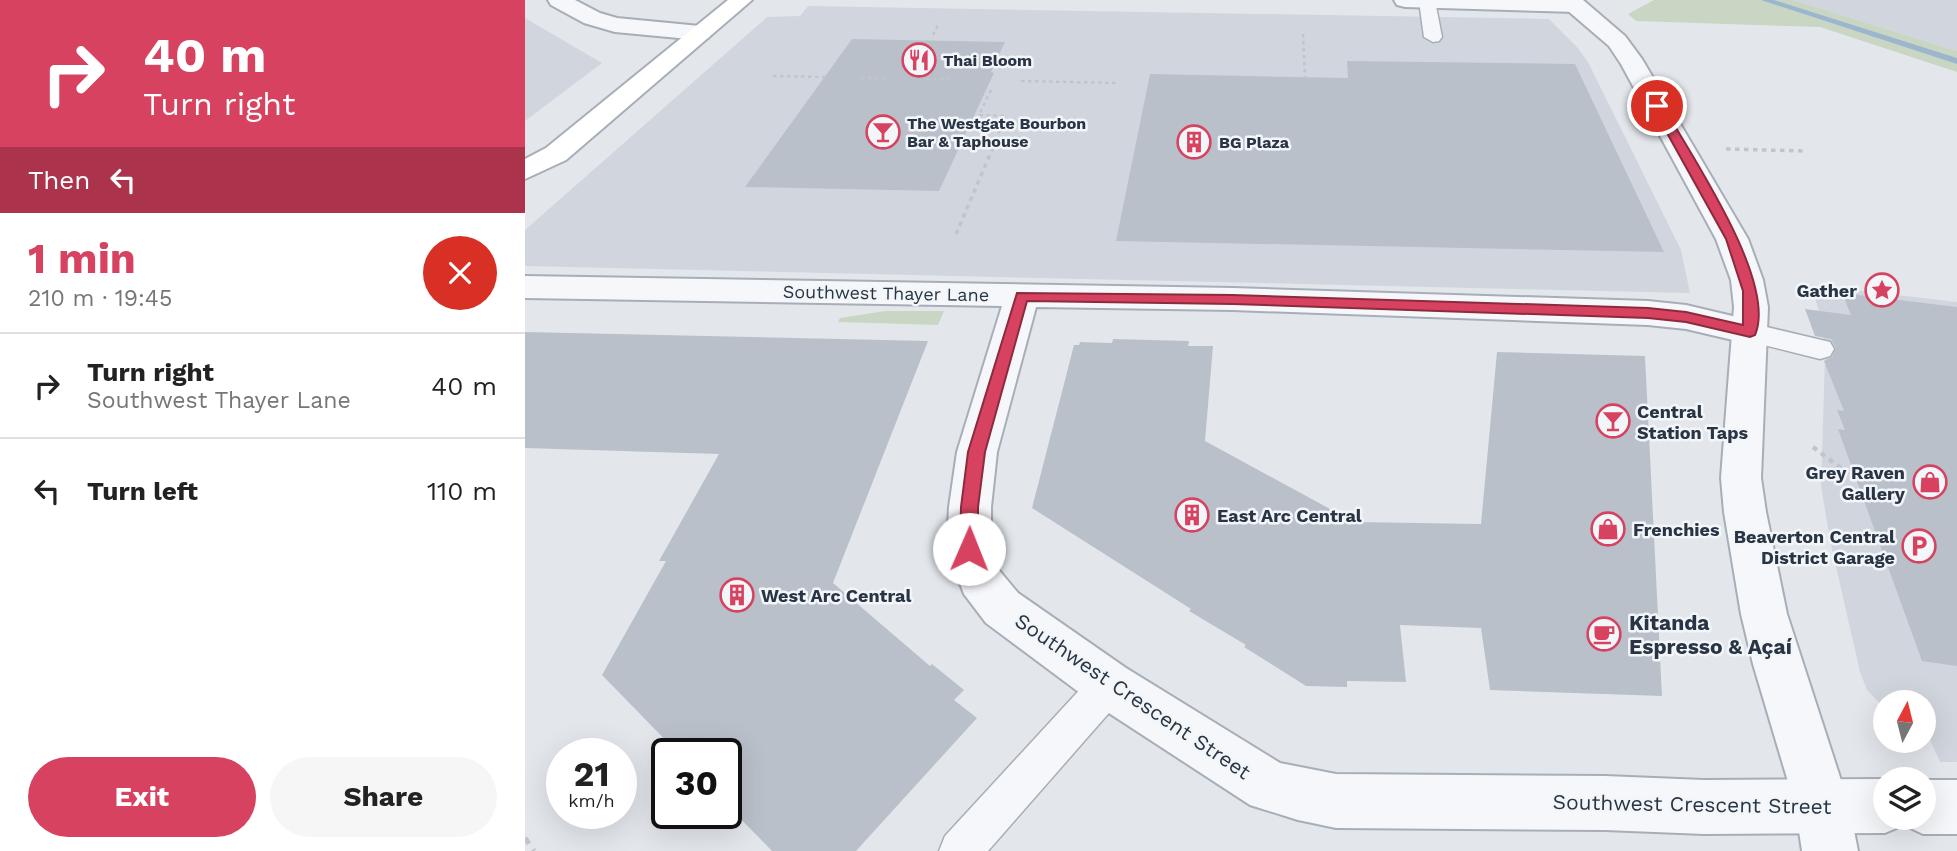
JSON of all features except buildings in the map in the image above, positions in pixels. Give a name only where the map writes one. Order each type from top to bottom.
[{"type":"main road","points":[[525,170],[555,154],[741,0]]},
{"type":"main road","points":[[525,199],[538,188],[555,154]]},
{"type":"street","points":[[559,0],[592,18],[615,25],[701,33]]},
{"type":"street","points":[[1416,1],[1586,2],[1602,27],[1633,64],[1732,239],[1750,291],[1741,478],[1745,512],[1753,561],[1777,664],[1826,828]]},
{"type":"street","name":"Southwest Thayer Lane","points":[[525,287],[1233,299],[1648,313],[1686,317],[1750,331]]},
{"type":"street","name":"Southwest Crescent Street","points":[[1022,296],[977,452],[970,507],[969,549],[980,580],[1002,608],[1109,685],[1269,786],[1336,801],[1605,803],[1704,807],[1826,828],[1873,810]]},
{"type":"street","points":[[1936,807],[1957,807]]},
{"type":"lane","points":[[1416,1],[1433,37]]},
{"type":"lane","points":[[1750,331],[1819,349]]},
{"type":"lane","points":[[960,851],[1109,685]]},
{"type":"path","points":[[933,34],[939,25]]},
{"type":"path","points":[[1303,34],[1305,77]]},
{"type":"path","points":[[773,76],[825,77]]},
{"type":"path","points":[[861,78],[885,78]]},
{"type":"path","points":[[926,79],[950,79]]},
{"type":"path","points":[[1021,81],[1118,83]]},
{"type":"path","points":[[956,234],[1006,116],[979,116],[991,90]]},
{"type":"path","points":[[1724,149],[1805,151]]},
{"type":"path","points":[[1813,447],[1842,469]]},
{"type":"path","points":[[525,838],[534,851]]},
{"type":"shaded area","points":[[1794,0],[1957,0],[1957,51]]},
{"type":"shaded area","points":[[808,6],[1549,19],[1588,62],[1681,250],[1690,293],[525,266],[525,230],[767,17],[800,16]]},
{"type":"shaded area","points":[[525,18],[602,63],[525,121]]},
{"type":"shaded area","name":"Beaverton Central District Garage","points":[[1811,285],[1957,302],[1957,762],[1940,762],[1936,753],[1936,690],[1873,690],[1873,696],[1867,690],[1860,672],[1830,540],[1821,486],[1825,358],[1822,321]]},
{"type":"green space","points":[[1654,0],[1794,0],[1957,51],[1957,72],[1820,27],[1636,21],[1628,14]]},
{"type":"green space","points":[[885,311],[944,311],[938,325],[838,322],[840,318]]},
{"type":"waterway","points":[[1765,0],[1957,61]]},
{"type":"place","name":"Thai Bloom","points":[[919,60]]},
{"type":"place","name":"The Westgate Bourbon Bar & Taphouse","points":[[883,132]]},
{"type":"place","name":"BG Plaza","points":[[1194,142]]},
{"type":"place","name":"Gather","points":[[1882,290]]},
{"type":"place","name":"Central Station Taps","points":[[1613,421]]},
{"type":"place","name":"Grey Raven Gallery","points":[[1930,482]]},
{"type":"place","name":"East Arc Central","points":[[1192,515]]},
{"type":"place","name":"Frenchies","points":[[1608,529]]},
{"type":"place","name":"Beaverton Central District Garage","points":[[1919,546]]},
{"type":"place","name":"West Arc Central","points":[[737,595]]},
{"type":"place","name":"Kitanda Espresso & Açaí","points":[[1604,634]]},
{"type":"route","points":[[969,549],[970,507],[977,452],[988,406],[1022,296],[1233,299],[1648,313],[1686,317],[1750,331],[1750,291],[1743,265],[1732,239],[1657,106]]}]
